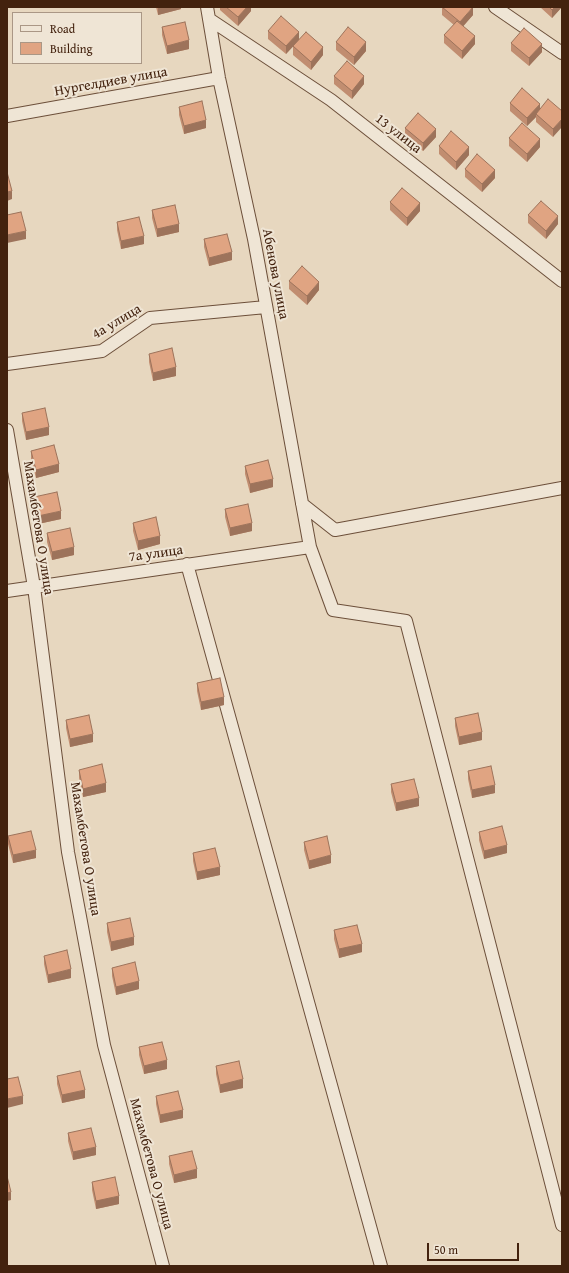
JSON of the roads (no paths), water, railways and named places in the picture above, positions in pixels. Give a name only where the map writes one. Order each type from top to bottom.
[{"type":"street","name":"Абенова улица","points":[[207,7],[219,78],[266,307],[310,547],[333,610],[406,621],[562,1225]]},
{"type":"street","points":[[495,7],[562,53]]},
{"type":"street","name":"13 улица","points":[[209,19],[330,100],[562,281]]},
{"type":"street","name":"Нургелдиев улица","points":[[7,116],[219,78]]},
{"type":"street","name":"4а улица","points":[[7,364],[102,351],[150,318],[266,307]]},
{"type":"street","name":"Махамбетова О улица","points":[[7,430],[34,587],[72,875],[104,1045],[163,1266]]},
{"type":"street","points":[[302,504],[335,530],[562,488]]},
{"type":"street","name":"7а улица","points":[[7,591],[310,547]]},
{"type":"street","points":[[187,564],[381,1266]]}]
